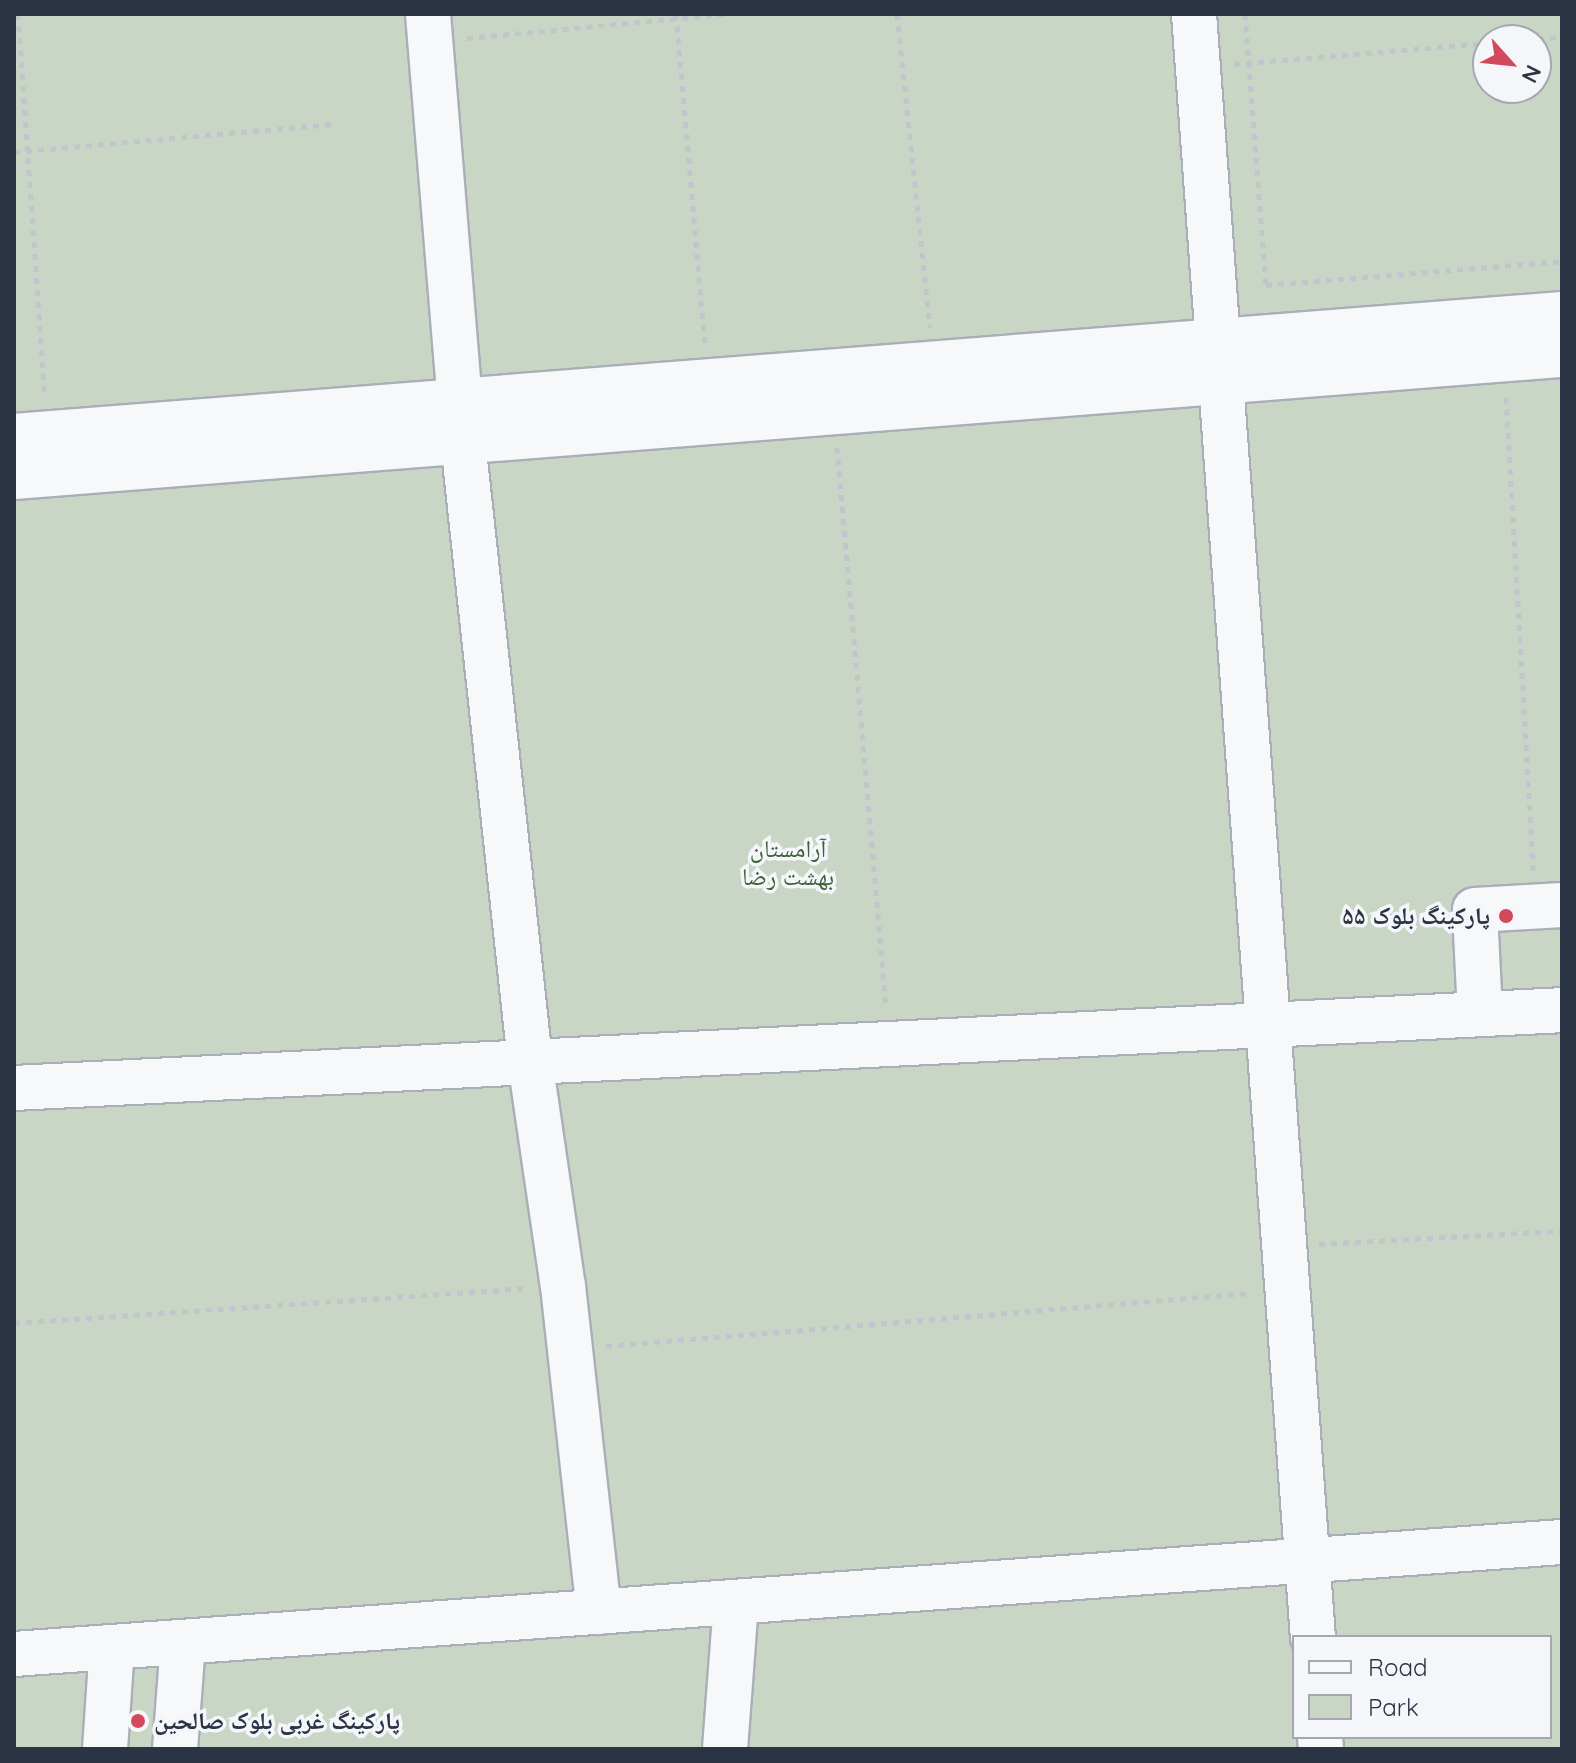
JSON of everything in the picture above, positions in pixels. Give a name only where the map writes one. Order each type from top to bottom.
[{"type":"lane","points":[[1194,14],[1313,1635]]},
{"type":"lane","points":[[430,28],[461,421],[530,1061],[563,1286],[599,1612]]},
{"type":"lane","points":[[31,434],[834,412],[1562,314]]},
{"type":"lane","points":[[14,477],[461,421],[708,381],[934,364],[1504,360],[1562,355]]},
{"type":"lane","points":[[1480,1014],[1475,910],[1548,906]]},
{"type":"lane","points":[[14,1088],[1562,1010]]},
{"type":"lane","points":[[14,1654],[1562,1542]]},
{"type":"lane","points":[[725,1749],[736,1602]]},
{"type":"lane","points":[[175,1749],[183,1642]]},
{"type":"lane","points":[[105,1749],[112,1647]]},
{"type":"path","points":[[18,14],[28,151],[31,434]]},
{"type":"path","points":[[430,28],[725,14]]},
{"type":"path","points":[[897,14],[934,364]]},
{"type":"path","points":[[1245,14],[1266,285],[1562,261]]},
{"type":"path","points":[[676,16],[708,381]]},
{"type":"path","points":[[1197,67],[1472,44]]},
{"type":"path","points":[[14,152],[336,124]]},
{"type":"path","points":[[1504,360],[1548,906]]},
{"type":"path","points":[[834,412],[889,1044]]},
{"type":"path","points":[[1284,1246],[1562,1231]]},
{"type":"path","points":[[14,1323],[563,1286]]},
{"type":"path","points":[[570,1348],[1287,1290]]},
{"type":"green space","name":"آرامستان بهشت رضا","points":[[14,14],[1562,14],[1562,1749],[14,1749]]},
{"type":"place","name":"پارکینگ بلوک ۵۵","points":[[1506,916]]},
{"type":"place","name":"پارکینگ غربی بلوک صالحین","points":[[138,1721]]}]
